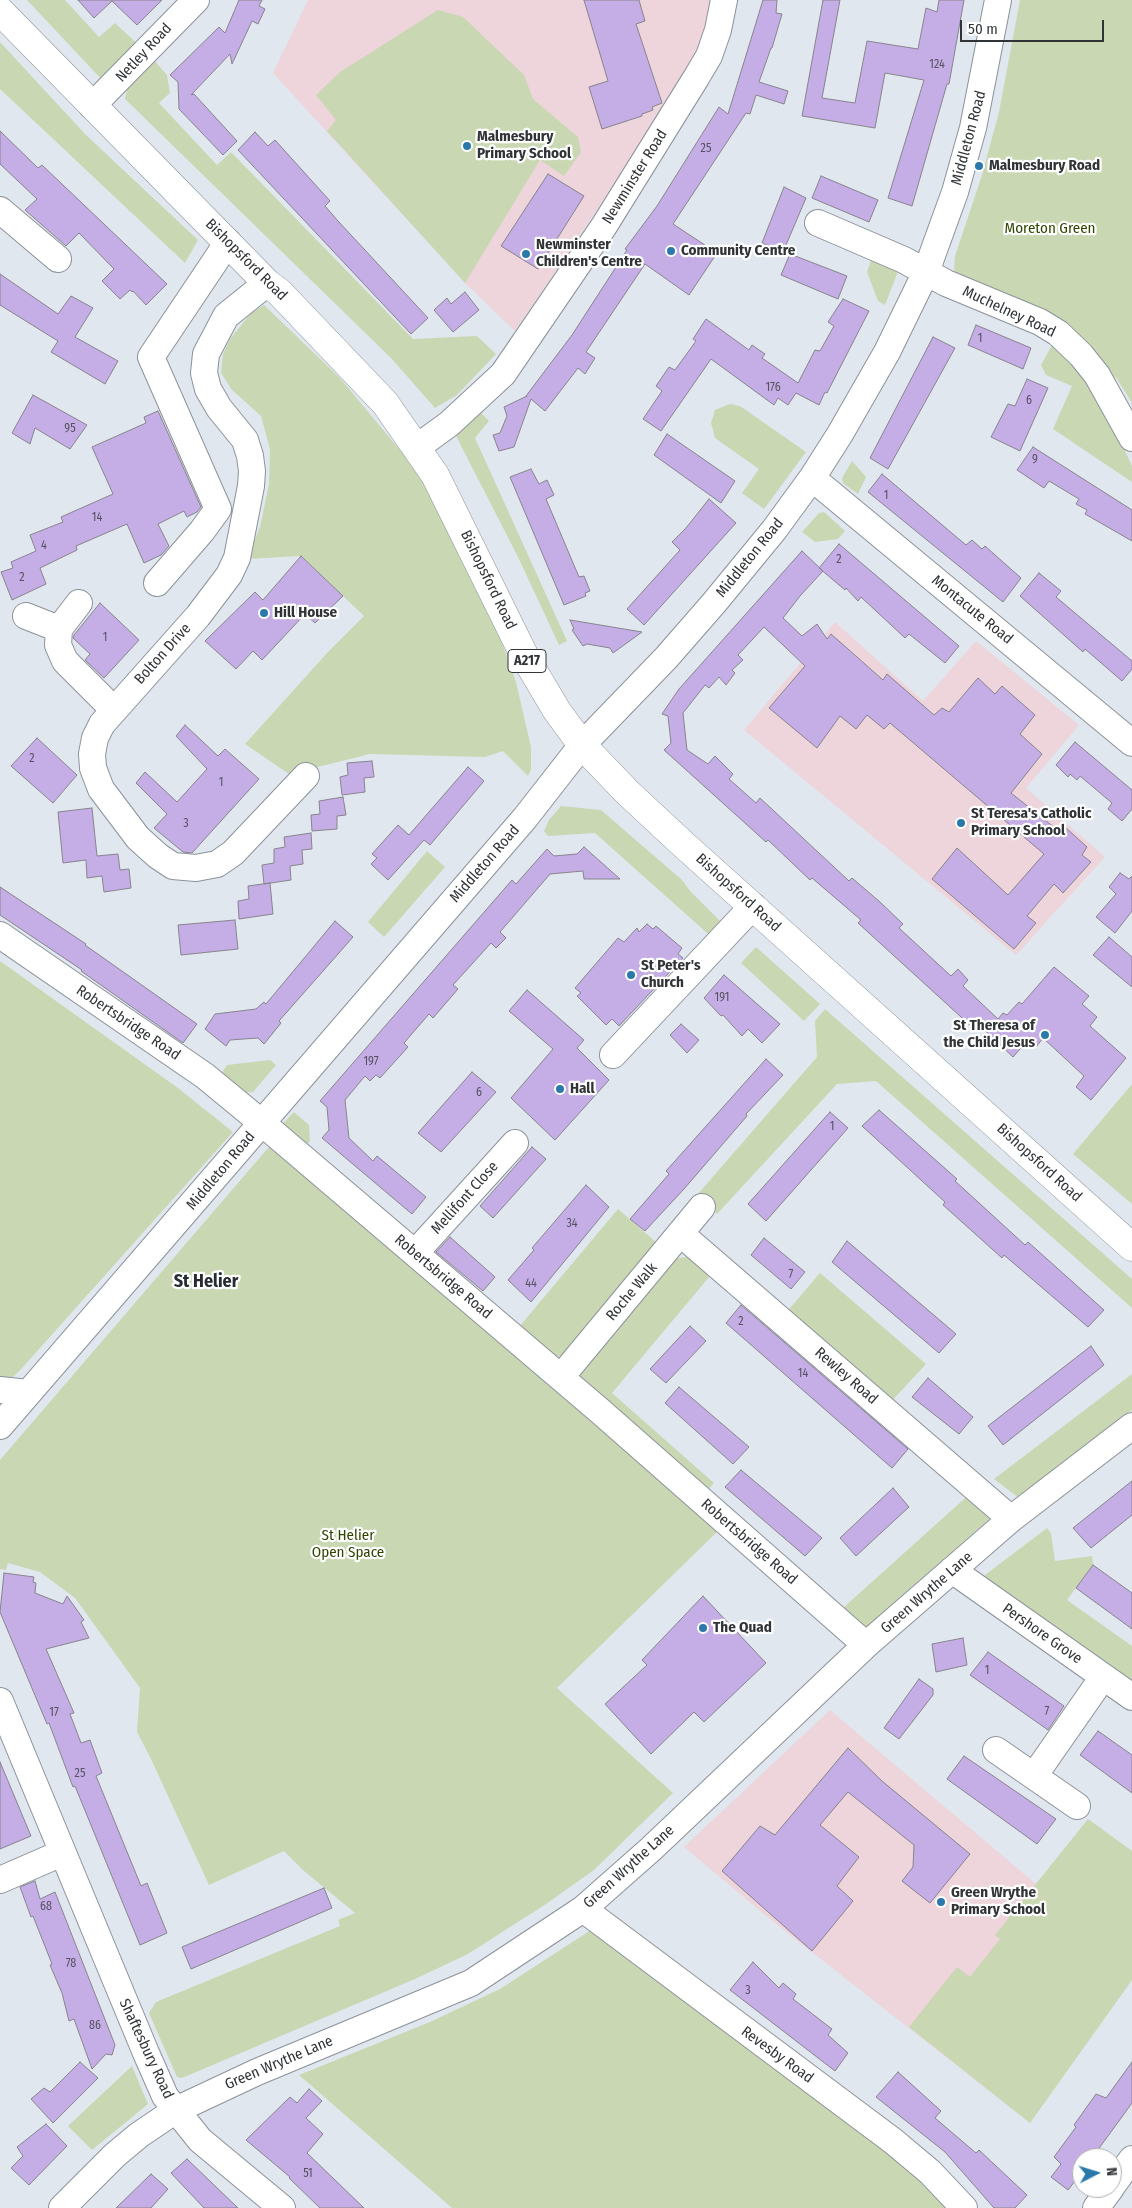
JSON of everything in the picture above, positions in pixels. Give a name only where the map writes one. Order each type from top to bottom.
[{"type":"main road","name":"Bishopsford Road","points":[[0,11],[267,283],[279,292],[381,399],[435,475],[525,657],[557,711],[582,745],[628,792],[753,906],[1132,1246]]},
{"type":"street","name":"Netley Road","points":[[92,106],[196,0]]},
{"type":"street","name":"Newminster Road","points":[[416,448],[450,424],[503,374],[604,226],[709,56],[718,30],[724,0]]},
{"type":"street","name":"Middleton Road","points":[[0,1426],[526,818],[582,745],[666,658],[708,610],[774,530],[812,478],[840,434],[887,352],[926,272],[954,192],[973,128],[998,0]]},
{"type":"street","points":[[0,210],[58,259]]},
{"type":"street","points":[[818,223],[904,260],[926,272]]},
{"type":"street","points":[[157,583],[202,531],[218,509],[151,357],[228,242]]},
{"type":"street","name":"Muchelney Road","points":[[926,272],[946,283],[1040,322],[1058,333],[1081,355],[1097,375],[1132,438]]},
{"type":"street","name":"Bolton Drive","points":[[267,283],[226,316],[206,354],[204,372],[208,389],[219,408],[246,440],[250,456],[251,486],[238,558],[229,575],[198,616],[113,709],[102,724],[95,738],[92,754],[93,768],[101,788],[138,838],[158,856],[173,866],[196,868],[217,864],[233,853],[306,776]]},
{"type":"street","name":"Montacute Road","points":[[812,478],[1132,743]]},
{"type":"street","points":[[79,603],[59,629],[58,645],[65,661],[113,709]]},
{"type":"street","points":[[26,616],[59,629]]},
{"type":"street","points":[[613,1055],[753,906]]},
{"type":"street","name":"Robertsbridge Road","points":[[0,935],[198,1071],[262,1122],[561,1377],[866,1646]]},
{"type":"street","name":"Mellifont Close","points":[[415,1252],[515,1143]]},
{"type":"street","name":"Roche Walk","points":[[561,1377],[702,1207]]},
{"type":"street","name":"Rewley Road","points":[[681,1234],[1011,1519]]},
{"type":"street","points":[[0,1390],[28,1393]]},
{"type":"street","name":"Green Wrythe Lane","points":[[62,2208],[115,2155],[139,2135],[176,2110],[257,2072],[471,1983],[583,1909],[651,1849],[866,1646],[952,1570],[1011,1519],[1132,1426]]},
{"type":"street","name":"Pershore Grove","points":[[952,1570],[1132,1698]]},
{"type":"street","points":[[1034,1776],[1104,1677]]},
{"type":"street","name":"Shaftesbury Road","points":[[0,1701],[165,2096],[200,2140],[282,2208]]},
{"type":"street","points":[[996,1750],[1077,1806]]},
{"type":"street","points":[[0,1880],[62,1852]]},
{"type":"street","name":"Revesby Road","points":[[583,1909],[893,2141],[930,2172],[964,2208]]},
{"type":"street","points":[[1122,2172],[1132,2158]]},
{"type":"shaded area","name":"Malmesbury Primary School","points":[[308,0],[715,0],[695,65],[515,331],[465,283],[273,73]]},
{"type":"shaded area","name":"St Teresa's Catholic Primary School","points":[[835,622],[923,701],[976,641],[1079,725],[1026,788],[1105,857],[1016,955],[744,730]]},
{"type":"shaded area","name":"Green Wrythe Primary School","points":[[830,1710],[1036,1884],[1088,1819],[1132,1851],[1132,1980],[1030,2123],[771,1920],[684,1847]]},
{"type":"green space","points":[[27,0],[65,0],[99,37],[115,23],[142,48],[105,83]]},
{"type":"green space","name":"Moreton Green","points":[[1020,0],[1132,0],[1132,403],[1116,377],[1109,381],[958,278],[954,269],[955,256],[982,175],[999,112]]},
{"type":"green space","points":[[438,10],[463,17],[524,75],[533,99],[578,137],[581,152],[564,176],[540,160],[465,283],[327,131],[336,120],[316,95],[340,72]]},
{"type":"green space","points":[[0,42],[86,135],[198,240],[185,263],[0,89]]},
{"type":"green space","points":[[153,59],[167,75],[170,93],[159,103],[217,165],[231,152],[413,339],[477,336],[496,354],[457,395],[435,408],[391,358],[125,99],[128,86]]},
{"type":"green space","points":[[872,257],[899,269],[885,305],[878,301],[867,272]]},
{"type":"green space","points":[[264,305],[340,378],[428,484],[498,632],[516,682],[531,747],[531,770],[528,776],[503,751],[485,757],[370,754],[289,774],[245,744],[328,652],[364,616],[301,556],[247,559],[260,527],[269,484],[270,449],[261,416],[232,390],[221,373],[223,354],[230,339],[250,314]]},
{"type":"green space","points":[[1052,345],[1069,355],[1106,410],[1132,466],[1132,482],[1053,429],[1072,386],[1046,375],[1041,365]]},
{"type":"green space","points":[[730,404],[740,406],[806,452],[764,509],[742,493],[759,469],[715,438],[711,423],[715,410]]},
{"type":"green space","points":[[478,410],[489,421],[475,438],[567,641],[559,645],[519,559],[455,434]]},
{"type":"green space","points":[[852,461],[866,477],[858,494],[843,483],[842,478]]},
{"type":"green space","points":[[824,512],[845,531],[838,539],[815,542],[802,532],[819,513]]},
{"type":"green space","points":[[561,806],[601,810],[682,880],[691,892],[727,928],[716,941],[595,833],[548,836],[544,831],[549,820]]},
{"type":"green space","points":[[427,851],[445,867],[384,937],[368,922]]},
{"type":"green space","points":[[756,947],[820,1004],[804,1021],[741,963]]},
{"type":"green space","points":[[0,961],[178,1088],[233,1132],[23,1367],[12,1378],[0,1382]]},
{"type":"green space","points":[[825,1009],[1132,1279],[1132,1308],[876,1081],[837,1084],[717,1214],[697,1195],[817,1057],[815,1021]]},
{"type":"green space","points":[[270,1060],[276,1065],[253,1092],[244,1093],[221,1074],[227,1065]]},
{"type":"green space","points":[[1132,1084],[1132,1204],[1073,1154]]},
{"type":"green space","points":[[294,1112],[309,1125],[310,1141],[303,1150],[280,1127]]},
{"type":"green space","name":"St Helier Open Space","points":[[268,1148],[273,1148],[720,1529],[557,1688],[673,1793],[594,1870],[546,1904],[468,1954],[415,1979],[182,2078],[177,2077],[149,2013],[156,2002],[340,1926],[338,1920],[355,1913],[304,1871],[284,1851],[209,1885],[137,1732],[140,1688],[75,1598],[40,1572],[8,1563],[6,1570],[0,1569],[0,1460]]},
{"type":"green space","points":[[618,1209],[658,1244],[561,1356],[552,1357],[519,1327]]},
{"type":"green space","points":[[699,1255],[715,1270],[612,1393],[714,1483],[708,1490],[574,1375],[673,1259]]},
{"type":"green space","points":[[820,1273],[926,1364],[889,1404],[784,1315]]},
{"type":"green space","points":[[1132,1374],[1132,1410],[1019,1498],[994,1479]]},
{"type":"green space","points":[[973,1491],[994,1515],[866,1627],[843,1608]]},
{"type":"green space","points":[[1047,1528],[1051,1533],[1055,1561],[1092,1556],[1093,1565],[1067,1600],[1132,1646],[1132,1690],[987,1586],[985,1575]]},
{"type":"green space","points":[[1088,1819],[1132,1851],[1132,1980],[1030,2123],[909,2027],[957,1967],[970,1977],[1000,1939],[995,1935]]},
{"type":"green space","points":[[591,1930],[874,2137],[951,2208],[452,2208],[299,2075],[430,2022],[500,1989]]},
{"type":"green space","points":[[132,2066],[148,2104],[92,2150],[68,2126]]},
{"type":"building","points":[[78,0],[162,0],[137,25],[112,1],[94,18]]},
{"type":"building","points":[[239,0],[262,0],[259,6],[265,9],[258,24],[252,21],[232,64],[230,54],[191,95],[194,94],[237,141],[223,155],[179,109],[178,82],[170,75],[219,27],[225,33]]},
{"type":"building","points":[[584,0],[639,0],[645,21],[636,24],[662,103],[652,107],[653,110],[642,114],[642,116],[602,129],[589,87],[608,81]]},
{"type":"building","points":[[763,0],[777,0],[776,13],[782,14],[759,82],[788,91],[784,104],[756,95],[750,114],[746,113],[673,224],[717,253],[689,295],[645,264],[586,352],[595,358],[585,374],[578,368],[545,411],[531,399],[514,447],[499,451],[493,435],[500,433],[507,416],[504,407],[527,396],[572,335],[627,250],[625,249],[657,206],[719,107],[728,114]]},
{"type":"building","points":[[823,0],[840,0],[822,98],[855,103],[867,41],[918,49],[926,8],[937,12],[939,0],[964,0],[949,84],[947,84],[912,206],[888,198],[924,80],[885,73],[875,128],[802,116]]},
{"type":"building","points":[[0,131],[38,168],[42,165],[167,284],[146,305],[130,290],[120,299],[102,281],[114,269],[79,233],[66,246],[25,210],[37,199],[0,164]]},
{"type":"building","points":[[255,132],[268,146],[275,140],[330,201],[325,206],[428,318],[411,334],[238,150]]},
{"type":"building","points":[[548,174],[584,196],[538,269],[501,246]]},
{"type":"building","points":[[821,176],[878,200],[869,222],[812,198]]},
{"type":"building","points":[[784,187],[806,198],[783,252],[762,243]]},
{"type":"building","points":[[790,254],[847,276],[838,299],[781,275]]},
{"type":"building","points":[[0,274],[58,314],[71,296],[93,308],[75,337],[118,361],[105,384],[51,352],[58,341],[0,305]]},
{"type":"building","points":[[465,292],[479,310],[453,332],[434,310],[447,298],[451,304]]},
{"type":"building","points":[[843,299],[869,311],[819,405],[796,393],[788,405],[778,398],[774,405],[711,359],[661,431],[643,419],[662,391],[656,386],[669,367],[675,370],[696,341],[693,339],[706,319],[749,350],[752,345],[765,354],[762,358],[798,383],[815,350],[820,351],[834,326],[828,322]]},
{"type":"building","points":[[976,325],[1031,348],[1023,369],[968,345]]},
{"type":"building","points":[[933,337],[955,348],[888,469],[870,458]]},
{"type":"building","points":[[1027,379],[1048,388],[1020,451],[991,437],[1008,404],[1015,406]]},
{"type":"building","points":[[33,395],[87,425],[70,449],[35,428],[30,444],[12,433]]},
{"type":"building","points":[[158,411],[201,507],[197,512],[187,517],[184,511],[158,524],[169,546],[161,555],[144,563],[127,524],[76,546],[77,550],[40,568],[46,584],[12,600],[1,572],[13,568],[11,562],[36,551],[30,535],[63,522],[61,517],[113,494],[92,447],[146,423],[144,417]]},
{"type":"building","points":[[667,434],[735,481],[721,503],[654,455]]},
{"type":"building","points":[[1033,447],[1132,510],[1132,541],[1085,514],[1087,510],[1076,504],[1079,499],[1049,481],[1044,488],[1017,470]]},
{"type":"building","points":[[531,469],[539,484],[547,480],[554,495],[546,499],[579,577],[584,576],[590,591],[585,593],[586,596],[564,605],[510,477]]},
{"type":"building","points":[[882,474],[966,545],[972,540],[982,549],[985,546],[1021,578],[1003,602],[868,492]]},
{"type":"building","points":[[709,499],[736,523],[644,625],[627,609],[680,550],[672,542]]},
{"type":"building","points":[[839,544],[959,646],[945,663],[909,634],[905,638],[861,597],[858,601],[846,588],[845,590],[819,568]]},
{"type":"building","points":[[802,551],[823,571],[783,618],[802,636],[817,624],[827,639],[831,634],[883,680],[887,674],[934,715],[942,708],[949,712],[978,678],[995,694],[1002,686],[1035,715],[1020,734],[1042,754],[1011,793],[1060,832],[1065,827],[1087,847],[1082,855],[1091,862],[1063,893],[1054,884],[1027,916],[1036,923],[1014,949],[932,879],[957,848],[1008,895],[1044,854],[890,723],[884,729],[867,715],[856,729],[840,716],[817,748],[769,708],[805,666],[764,627],[738,655],[743,660],[732,670],[735,673],[726,685],[719,677],[709,688],[705,685],[683,713],[687,750],[708,764],[715,756],[733,774],[729,779],[756,803],[760,798],[849,881],[852,878],[880,902],[903,924],[899,928],[951,976],[958,969],[968,980],[963,986],[998,1019],[1003,1013],[1007,1015],[1019,1002],[1022,1004],[1054,967],[1089,996],[1082,1004],[1097,1017],[1090,1026],[1126,1058],[1091,1100],[1076,1087],[1084,1076],[1043,1038],[1036,1047],[1028,1040],[1013,1057],[976,1022],[972,1027],[858,923],[861,920],[812,878],[810,880],[768,840],[766,842],[664,750],[671,743],[668,716],[662,714],[679,689]]},
{"type":"building","name":"Hill House","points":[[301,556],[343,596],[315,623],[305,614],[262,660],[253,651],[236,669],[205,641],[255,592],[263,600]]},
{"type":"building","points":[[1039,573],[1061,591],[1056,597],[1132,661],[1132,669],[1122,681],[1085,649],[1083,652],[1020,596]]},
{"type":"building","points":[[100,603],[139,640],[104,678],[85,660],[90,654],[73,638]]},
{"type":"building","points":[[570,620],[642,632],[613,653],[610,648],[587,644],[583,646],[572,630],[574,629]]},
{"type":"building","points":[[185,725],[218,756],[225,749],[259,779],[192,853],[183,852],[154,828],[167,814],[136,783],[145,772],[177,802],[207,769],[176,736]]},
{"type":"building","points":[[37,738],[77,775],[53,803],[11,766]]},
{"type":"building","points":[[1075,742],[1132,790],[1132,809],[1122,821],[1108,809],[1112,803],[1080,776],[1077,780],[1070,774],[1068,777],[1056,765]]},
{"type":"building","points":[[372,761],[374,777],[364,778],[365,792],[342,795],[340,777],[348,775],[347,763]]},
{"type":"building","points":[[468,767],[484,781],[430,845],[424,840],[388,880],[371,864],[377,858],[372,854],[398,825],[409,835]]},
{"type":"building","points":[[343,797],[346,815],[337,816],[337,829],[312,831],[311,815],[320,814],[319,801]]},
{"type":"building","points":[[92,808],[97,856],[118,854],[120,870],[129,869],[131,888],[104,892],[102,876],[87,878],[86,860],[63,863],[58,812]]},
{"type":"building","points":[[311,833],[312,849],[302,850],[303,864],[290,866],[291,880],[264,884],[262,865],[274,863],[274,849],[285,847],[284,837]]},
{"type":"building","points":[[584,847],[620,879],[584,879],[583,871],[550,874],[500,932],[506,938],[496,948],[491,943],[453,985],[458,989],[433,1018],[429,1014],[404,1043],[408,1047],[380,1078],[376,1075],[370,1081],[365,1076],[345,1100],[349,1138],[373,1161],[377,1156],[426,1197],[412,1214],[322,1138],[329,1130],[327,1107],[320,1101],[512,880],[516,884],[547,849],[554,856],[577,854]]},
{"type":"building","points":[[1120,873],[1129,879],[1132,876],[1132,911],[1115,933],[1096,917],[1116,894],[1109,887]]},
{"type":"building","points":[[270,883],[273,914],[239,919],[238,901],[249,899],[248,886]]},
{"type":"building","points":[[0,887],[86,944],[197,1024],[183,1043],[82,970],[0,915]]},
{"type":"building","points":[[235,920],[238,949],[181,955],[178,925]]},
{"type":"building","points":[[335,921],[353,937],[279,1021],[281,1023],[264,1044],[258,1038],[230,1040],[226,1046],[205,1029],[215,1014],[256,1009],[264,1002],[266,1004]]},
{"type":"building","name":"St Peter's Church","points":[[647,924],[653,929],[656,926],[682,948],[678,954],[683,958],[619,1026],[612,1019],[606,1025],[577,996],[581,993],[575,988],[618,938],[624,942],[637,928],[639,932]]},
{"type":"building","points":[[1109,937],[1132,957],[1132,987],[1093,955]]},
{"type":"building","points":[[724,975],[780,1024],[762,1043],[748,1029],[742,1036],[704,998]]},
{"type":"building","name":"Hall","points":[[527,990],[584,1040],[577,1048],[609,1080],[555,1140],[511,1098],[553,1049],[509,1011]]},
{"type":"building","points":[[681,1024],[699,1040],[687,1053],[670,1035]]},
{"type":"building","points":[[766,1059],[783,1075],[746,1114],[747,1116],[684,1189],[645,1231],[630,1219],[669,1174],[666,1171]]},
{"type":"building","points":[[472,1072],[496,1092],[441,1152],[418,1133]]},
{"type":"building","points":[[879,1110],[957,1179],[955,1181],[1025,1245],[1028,1242],[1104,1310],[1088,1327],[1004,1255],[1002,1258],[943,1205],[945,1202],[862,1126]]},
{"type":"building","points":[[830,1112],[848,1128],[766,1221],[748,1204]]},
{"type":"building","points":[[532,1147],[546,1159],[493,1218],[480,1206]]},
{"type":"building","points":[[586,1185],[609,1207],[531,1302],[508,1280],[534,1250],[532,1248]]},
{"type":"building","points":[[450,1237],[495,1277],[483,1291],[436,1252]]},
{"type":"building","points":[[764,1238],[805,1272],[791,1289],[751,1255]]},
{"type":"building","points":[[847,1241],[956,1334],[939,1353],[832,1262]]},
{"type":"building","points":[[741,1305],[908,1449],[892,1468],[726,1323]]},
{"type":"building","points":[[690,1326],[706,1341],[666,1383],[650,1369]]},
{"type":"building","points":[[1091,1346],[1104,1365],[1003,1445],[988,1426]]},
{"type":"building","points":[[928,1378],[973,1417],[959,1434],[912,1397]]},
{"type":"building","points":[[679,1387],[749,1447],[733,1464],[665,1403]]},
{"type":"building","points":[[741,1470],[822,1538],[805,1556],[725,1487]]},
{"type":"building","points":[[1132,1481],[1132,1515],[1091,1548],[1073,1528]]},
{"type":"building","points":[[893,1488],[909,1507],[856,1556],[840,1538]]},
{"type":"building","points":[[1093,1565],[1132,1593],[1132,1629],[1076,1588]]},
{"type":"building","points":[[4,1573],[34,1577],[33,1582],[36,1583],[35,1593],[63,1604],[67,1596],[84,1620],[81,1622],[89,1638],[46,1649],[74,1713],[70,1714],[81,1743],[90,1740],[102,1773],[96,1776],[141,1886],[147,1883],[167,1933],[140,1945],[75,1786],[73,1787],[49,1723],[47,1724],[0,1612]]},
{"type":"building","name":"The Quad","points":[[703,1596],[766,1663],[704,1722],[694,1712],[651,1754],[605,1704],[647,1665],[642,1660]]},
{"type":"building","points":[[963,1638],[967,1665],[936,1672],[932,1644]]},
{"type":"building","points":[[988,1652],[1064,1706],[1048,1730],[970,1675]]},
{"type":"building","points":[[919,1679],[933,1689],[933,1695],[899,1739],[884,1728]]},
{"type":"building","points":[[1098,1731],[1132,1755],[1132,1793],[1080,1755]]},
{"type":"building","points":[[848,1748],[882,1781],[970,1854],[930,1903],[902,1881],[913,1867],[914,1845],[848,1792],[820,1825],[859,1857],[837,1886],[853,1901],[812,1951],[722,1871],[760,1826],[775,1835]]},
{"type":"building","points":[[964,1756],[1056,1819],[1037,1844],[947,1779]]},
{"type":"building","points":[[0,1762],[31,1836],[0,1849]]},
{"type":"building","points":[[35,1881],[40,1899],[55,1892],[115,2045],[112,2055],[106,2054],[92,2069],[74,2019],[69,2021],[62,1993],[50,1965],[52,1964],[20,1887]]},
{"type":"building","points":[[324,1888],[332,1908],[191,1969],[182,1947]]},
{"type":"building","points":[[753,1962],[779,1988],[783,1983],[796,1994],[793,1999],[832,2029],[828,2035],[848,2053],[835,2071],[730,1990]]},
{"type":"building","points":[[80,2062],[98,2078],[53,2123],[31,2099],[44,2088],[50,2092]]},
{"type":"building","points":[[1132,2062],[1132,2103],[1099,2148],[1072,2148],[1072,2185],[1068,2190],[1051,2177],[1061,2164],[1054,2157],[1076,2127],[1074,2125],[1096,2094],[1106,2098]]},
{"type":"building","points":[[898,2072],[941,2111],[935,2118],[976,2153],[979,2150],[1027,2195],[1015,2208],[994,2208],[945,2152],[876,2097]]},
{"type":"building","points":[[309,2089],[322,2101],[306,2118],[323,2134],[307,2153],[364,2208],[320,2208],[290,2177],[246,2140],[290,2097],[297,2103]]},
{"type":"building","points":[[46,2124],[67,2146],[29,2185],[11,2168],[23,2156],[17,2147]]},
{"type":"building","points":[[187,2159],[238,2208],[204,2208],[171,2173]]},
{"type":"building","points":[[151,2174],[168,2189],[151,2208],[116,2208]]},
{"type":"place","name":"Malmesbury Primary School","points":[[467,146]]},
{"type":"place","name":"Malmesbury Road","points":[[979,166]]},
{"type":"place","name":"Community Centre","points":[[671,251]]},
{"type":"place","name":"Newminster Children's Centre","points":[[526,254]]},
{"type":"place","name":"Hill House","points":[[264,613]]},
{"type":"place","name":"St Teresa's Catholic Primary School","points":[[961,823]]},
{"type":"place","name":"St Peter's Church","points":[[631,975]]},
{"type":"place","name":"St Theresa of the Child Jesus","points":[[1045,1035]]},
{"type":"place","name":"Hall","points":[[560,1089]]},
{"type":"place","name":"The Quad","points":[[703,1628]]},
{"type":"place","name":"Green Wrythe Primary School","points":[[941,1902]]},
{"type":"district","name":"St Helier","points":[[206,1282]]}]
